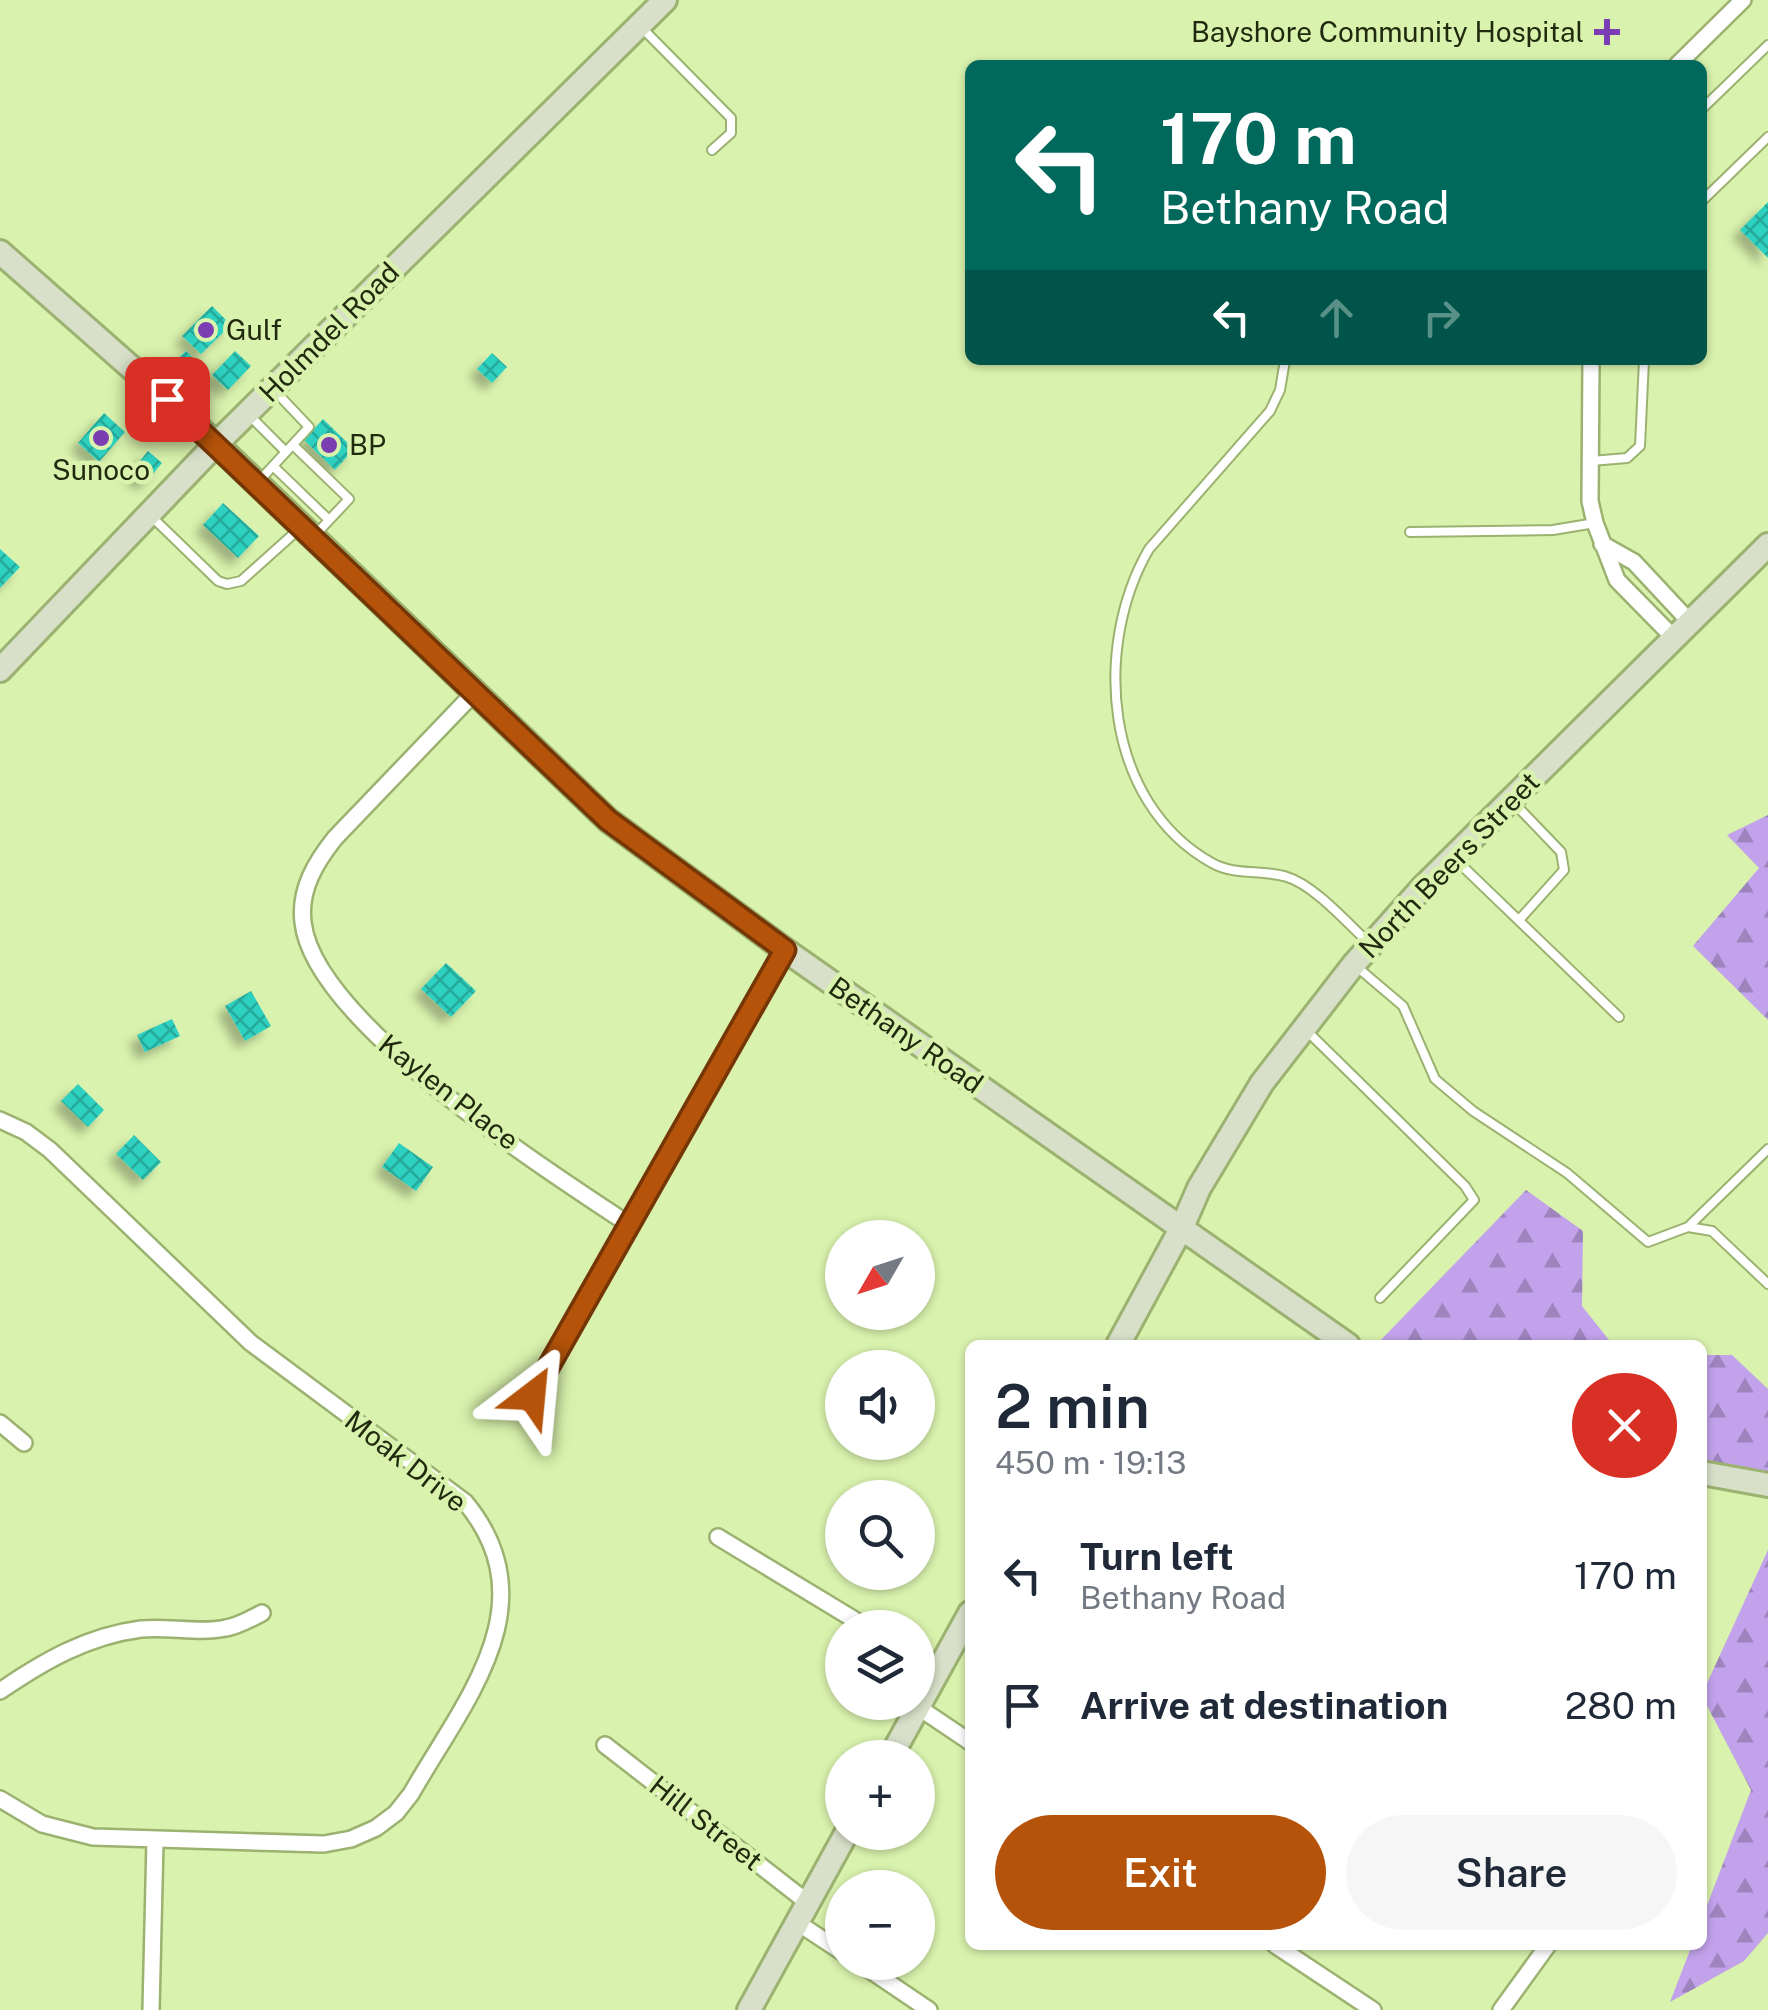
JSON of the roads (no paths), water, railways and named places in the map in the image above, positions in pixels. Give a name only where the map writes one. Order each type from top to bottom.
[{"type":"street","name":"Holmdel Road","points":[[0,670],[216,444],[665,0]]},
{"type":"street","points":[[1682,60],[1743,0]]},
{"type":"street","name":"Bethany Road","points":[[0,252],[216,444],[265,474],[474,693],[608,820],[785,950],[1341,1340]]},
{"type":"street","points":[[1591,365],[1590,501],[1602,544],[1617,580],[1681,629]]},
{"type":"street","points":[[1602,544],[1634,562],[1681,629]]},
{"type":"street","name":"North Beers Street","points":[[1121,1340],[1199,1188],[1262,1082],[1354,964],[1453,857],[1768,545]]},
{"type":"street","name":"Kaylen Place","points":[[474,693],[319,859],[308,882],[302,912],[310,952],[339,996],[399,1058],[628,1224]]},
{"type":"street","points":[[532,1396],[785,950]]},
{"type":"street","name":"Moak Drive","points":[[0,1120],[26,1132],[50,1150],[251,1342],[465,1502],[487,1533],[500,1570],[503,1597],[494,1644],[411,1794],[396,1813],[364,1834],[334,1843],[93,1837],[42,1824],[0,1799]]},
{"type":"street","points":[[0,1423],[24,1443]]},
{"type":"street","points":[[1707,1473],[1768,1485]]},
{"type":"street","points":[[718,1537],[838,1610]]},
{"type":"street","points":[[0,1691],[61,1652],[118,1633],[160,1628],[231,1628],[262,1613]]},
{"type":"street","points":[[935,1676],[965,1622]]},
{"type":"street","points":[[935,1718],[965,1739]]},
{"type":"street","name":"Hill Street","points":[[605,1745],[825,1935]]},
{"type":"street","points":[[151,2010],[156,1840]]},
{"type":"street","points":[[750,2010],[836,1850]]},
{"type":"street","points":[[1283,1950],[1373,2010]]},
{"type":"street","points":[[1501,2010],[1544,1950]]},
{"type":"street","points":[[885,1980],[930,2010]]},
{"type":"lane","points":[[640,26],[731,118],[731,133],[712,150]]},
{"type":"lane","points":[[1707,104],[1767,47]]},
{"type":"lane","points":[[1707,196],[1768,137]]},
{"type":"lane","points":[[1284,365],[1280,390],[1270,411],[1149,549],[1138,567],[1127,596],[1114,687],[1126,751],[1151,804],[1193,851],[1227,870],[1278,874],[1301,883],[1371,944]]},
{"type":"lane","points":[[1590,461],[1627,458],[1640,446],[1644,365]]},
{"type":"lane","points":[[265,474],[309,427],[272,388]]},
{"type":"lane","points":[[150,514],[218,582],[228,584],[241,581],[348,500],[247,413]]},
{"type":"lane","points":[[1410,532],[1553,530],[1595,523]]},
{"type":"lane","points":[[1510,800],[1561,852],[1564,870],[1519,920]]},
{"type":"lane","points":[[1453,857],[1619,1017]]},
{"type":"lane","points":[[1354,964],[1403,1006],[1435,1079],[1473,1111],[1567,1173],[1648,1242],[1688,1228],[1768,1150]]},
{"type":"lane","points":[[1303,1027],[1466,1186],[1474,1200],[1380,1298]]},
{"type":"lane","points":[[1688,1228],[1712,1231],[1768,1284]]},
{"type":"place","name":"Bayshore Community Hospital","points":[[1607,32]]},
{"type":"place","name":"Gulf","points":[[206,330]]},
{"type":"place","name":"Sunoco","points":[[101,438]]},
{"type":"place","name":"BP","points":[[329,445]]}]
